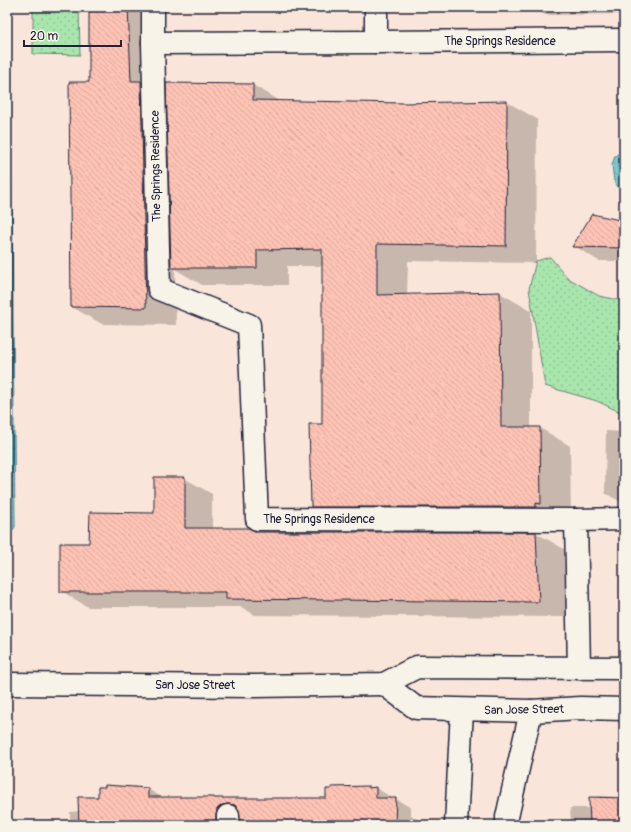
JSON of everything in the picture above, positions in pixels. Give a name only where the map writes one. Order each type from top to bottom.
[{"type":"street","name":"The Springs Residence","points":[[153,7],[159,289],[249,324],[257,519],[624,520]]},
{"type":"street","points":[[376,7],[376,42]]},
{"type":"street","name":"The Springs Residence","points":[[153,43],[624,40]]},
{"type":"street","points":[[576,520],[579,668]]},
{"type":"street","name":"San Jose Street","points":[[7,684],[255,686],[384,684],[417,667],[624,668]]},
{"type":"street","name":"San Jose Street","points":[[384,684],[416,708],[532,712],[580,708],[624,709]]},
{"type":"street","points":[[456,825],[462,710]]},
{"type":"street","points":[[507,825],[507,817],[532,712]]},
{"type":"shaded area","points":[[7,722],[11,722],[11,825],[7,825]]},
{"type":"green space","points":[[33,7],[79,7],[80,55],[33,54]]},
{"type":"green space","points":[[550,257],[568,278],[599,296],[624,301],[624,414],[597,401],[545,386],[529,289],[536,261]]},
{"type":"water","points":[[7,7],[10,7],[15,527],[7,538]]},
{"type":"water","points":[[621,152],[624,153],[624,196],[614,181],[612,165],[615,156]]},
{"type":"building","points":[[89,7],[128,7],[131,81],[141,81],[146,308],[71,307],[69,82],[89,82]]},
{"type":"building","points":[[166,83],[253,84],[253,100],[403,103],[507,101],[506,246],[377,244],[377,295],[500,292],[501,427],[540,427],[541,504],[536,503],[536,507],[311,507],[309,424],[322,424],[322,249],[257,250],[257,268],[171,268]]},
{"type":"building","points":[[592,214],[624,221],[624,248],[572,247]]},
{"type":"building","points":[[154,477],[185,477],[185,528],[249,528],[257,532],[536,532],[539,602],[226,599],[226,592],[60,592],[60,543],[89,543],[90,512],[154,513]]},
{"type":"building","points":[[105,785],[148,788],[148,797],[214,798],[326,798],[326,789],[331,789],[331,787],[369,786],[369,788],[376,787],[376,798],[396,798],[395,825],[240,825],[239,810],[235,805],[228,804],[222,805],[217,809],[216,825],[79,825],[78,797],[98,797],[98,787],[105,787]]},
{"type":"building","points":[[589,797],[624,798],[624,825],[590,825]]}]
